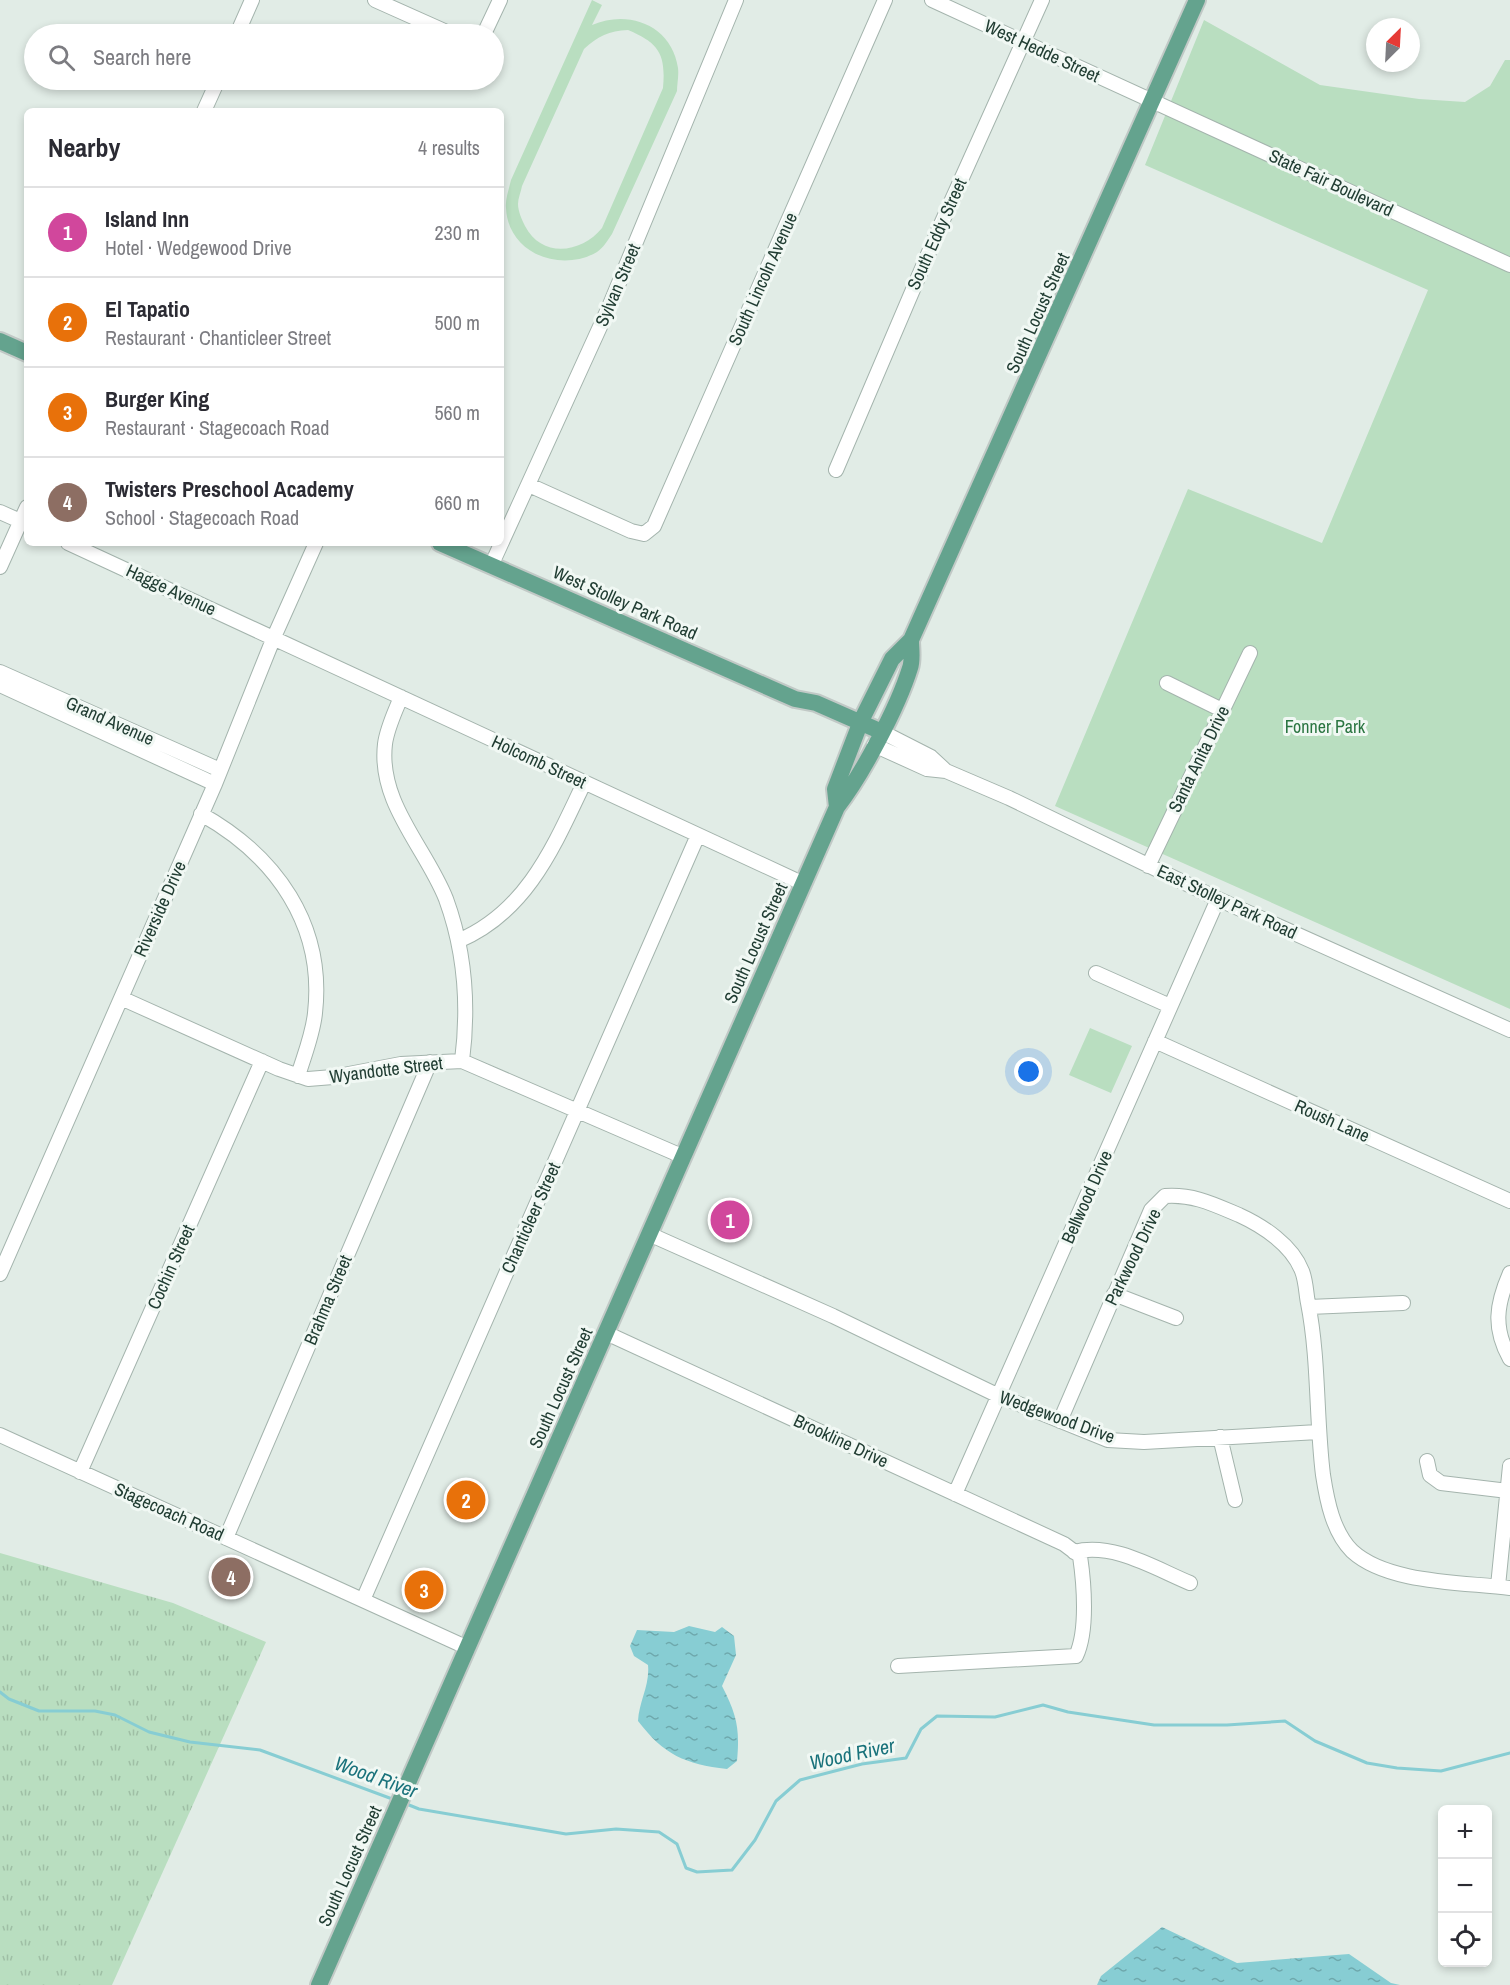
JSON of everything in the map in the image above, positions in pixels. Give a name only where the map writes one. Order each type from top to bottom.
[{"type":"main road","name":"South Locust Street","points":[[837,807],[835,789],[859,726],[892,659],[911,640],[1197,0]]},
{"type":"main road","points":[[0,341],[24,352]]},
{"type":"main road","name":"West Stolley Park Road","points":[[447,546],[795,699],[816,703],[878,738]]},
{"type":"main road","name":"South Locust Street","points":[[319,1985],[837,807],[847,794],[878,738],[911,666],[911,640]]},
{"type":"street","points":[[241,24],[252,0]]},
{"type":"street","points":[[375,0],[429,24]]},
{"type":"street","points":[[489,24],[500,0]]},
{"type":"street","name":"Sylvan Street","points":[[504,538],[666,173],[736,0]]},
{"type":"street","name":"South Lincoln Avenue","points":[[529,485],[623,528],[644,534],[654,526],[885,0]]},
{"type":"street","name":"West Hedde Street","points":[[932,0],[1152,102]]},
{"type":"street","name":"South Eddy Street","points":[[836,470],[938,231],[1042,0]]},
{"type":"street","points":[[205,108],[214,90]]},
{"type":"street","name":"State Fair Boulevard","points":[[1152,102],[1510,265]]},
{"type":"street","points":[[0,512],[24,523],[0,567]]},
{"type":"street","name":"Hagge Avenue","points":[[75,546],[274,637]]},
{"type":"street","name":"Riverside Drive","points":[[0,1274],[215,784],[274,637],[315,546]]},
{"type":"street","name":"Sylvan Street","points":[[491,566],[500,546]]},
{"type":"street","name":"Holcomb Street","points":[[274,637],[804,884]]},
{"type":"street","name":"Santa Anita Drive","points":[[1148,866],[1250,653]]},
{"type":"street","name":"Grand Avenue","points":[[2,682],[23,682],[220,770]]},
{"type":"street","name":"Grand Avenue","points":[[2,682],[215,784]]},
{"type":"street","points":[[1167,683],[1222,710]]},
{"type":"street","points":[[401,697],[385,744],[385,765],[391,793],[403,823],[426,859],[445,898],[458,941],[462,957],[467,1025],[462,1061]]},
{"type":"street","name":"East Stolley Park Road","points":[[878,738],[932,757],[946,771],[1010,798],[1218,899],[1510,1030]]},
{"type":"street","points":[[458,941],[495,918],[526,890],[549,858],[584,783]]},
{"type":"street","points":[[201,814],[219,824],[270,866],[298,907],[315,963],[317,989],[315,1016],[298,1076]]},
{"type":"street","name":"Chanticleer Street","points":[[363,1600],[698,835]]},
{"type":"street","name":"Bellwood Drive","points":[[955,1494],[1218,899]]},
{"type":"street","points":[[1096,973],[1170,1006]]},
{"type":"street","name":"Wyandotte Street","points":[[121,998],[308,1079],[333,1077],[401,1064],[462,1061],[684,1157]]},
{"type":"street","name":"Roush Lane","points":[[1155,1041],[1510,1201]]},
{"type":"street","name":"Cochin Street","points":[[80,1472],[262,1061]]},
{"type":"street","name":"Brahma Street","points":[[226,1538],[430,1062]]},
{"type":"street","name":"Parkwood Drive","points":[[1060,1421],[1151,1210],[1165,1196],[1186,1195],[1254,1222],[1284,1245],[1302,1271],[1313,1329],[1318,1432]]},
{"type":"street","name":"Wedgewood Drive","points":[[649,1234],[833,1316],[999,1396],[1108,1440],[1144,1442],[1318,1432]]},
{"type":"street","points":[[1510,1273],[1496,1315],[1502,1346],[1510,1359]]},
{"type":"street","points":[[1114,1294],[1176,1318]]},
{"type":"street","points":[[1309,1307],[1403,1303]]},
{"type":"street","name":"Brookline Drive","points":[[606,1333],[1064,1544],[1074,1552]]},
{"type":"street","points":[[1318,1432],[1326,1496],[1337,1529],[1352,1550],[1373,1565],[1413,1577],[1504,1587],[1510,1466]]},
{"type":"street","name":"Stagecoach Road","points":[[0,1435],[468,1648]]},
{"type":"street","points":[[1220,1437],[1234,1500]]},
{"type":"street","points":[[1426,1461],[1430,1475],[1441,1483],[1508,1491]]},
{"type":"street","points":[[1074,1552],[1087,1548],[1105,1550],[1190,1583]]},
{"type":"street","points":[[898,1666],[1076,1656],[1081,1645],[1083,1578],[1080,1556],[1074,1552]]},
{"type":"green space","points":[[592,0],[602,5],[592,25],[606,20],[633,20],[658,31],[674,53],[678,68],[677,91],[612,234],[605,244],[597,252],[583,258],[568,260],[539,255],[526,248],[516,237],[509,224],[506,205],[511,180]],"holes":[[[628,30],[639,35],[658,51],[663,66],[663,88],[602,228],[584,243],[573,247],[562,249],[541,244],[532,237],[525,226],[518,200],[522,186],[584,49],[609,33]]]},
{"type":"green space","name":"Fonner Park","points":[[1204,20],[1320,85],[1419,99],[1465,102],[1490,86],[1505,60],[1510,60],[1510,1009],[1055,806],[1188,489],[1322,543],[1428,290],[1145,165]]},
{"type":"green space","points":[[1090,1028],[1132,1046],[1111,1093],[1069,1075]]},
{"type":"green space","points":[[0,1553],[173,1603],[266,1642],[112,1985],[0,1985]]},
{"type":"water","points":[[689,1626],[715,1632],[722,1627],[734,1636],[736,1655],[722,1686],[736,1722],[738,1750],[737,1761],[727,1769],[687,1761],[677,1756],[657,1742],[638,1721],[648,1665],[634,1656],[630,1646],[637,1630],[674,1632]]},
{"type":"water","points":[[1162,1927],[1237,1963],[1349,1954],[1391,1983],[1400,1985],[1097,1985],[1101,1976]]},
{"type":"waterway","name":"Wood River","points":[[0,1692],[9,1699],[39,1711],[95,1711],[115,1715],[149,1732],[190,1742],[260,1750],[395,1800]]},
{"type":"waterway","name":"Wood River","points":[[404,1803],[419,1809],[566,1834],[616,1829],[659,1832],[677,1844],[686,1868],[697,1872],[732,1870],[755,1840],[776,1801],[800,1780],[862,1764],[906,1758],[921,1729],[937,1716],[995,1717],[1043,1705],[1068,1712],[1154,1725],[1227,1725],[1285,1721],[1315,1741],[1367,1763],[1441,1771],[1510,1753]]},
{"type":"place","name":"Island Inn","points":[[730,1220]]},
{"type":"place","name":"El Tapatio","points":[[466,1500]]},
{"type":"place","name":"Twisters Preschool Academy","points":[[231,1577]]},
{"type":"place","name":"Burger King","points":[[424,1590]]}]
